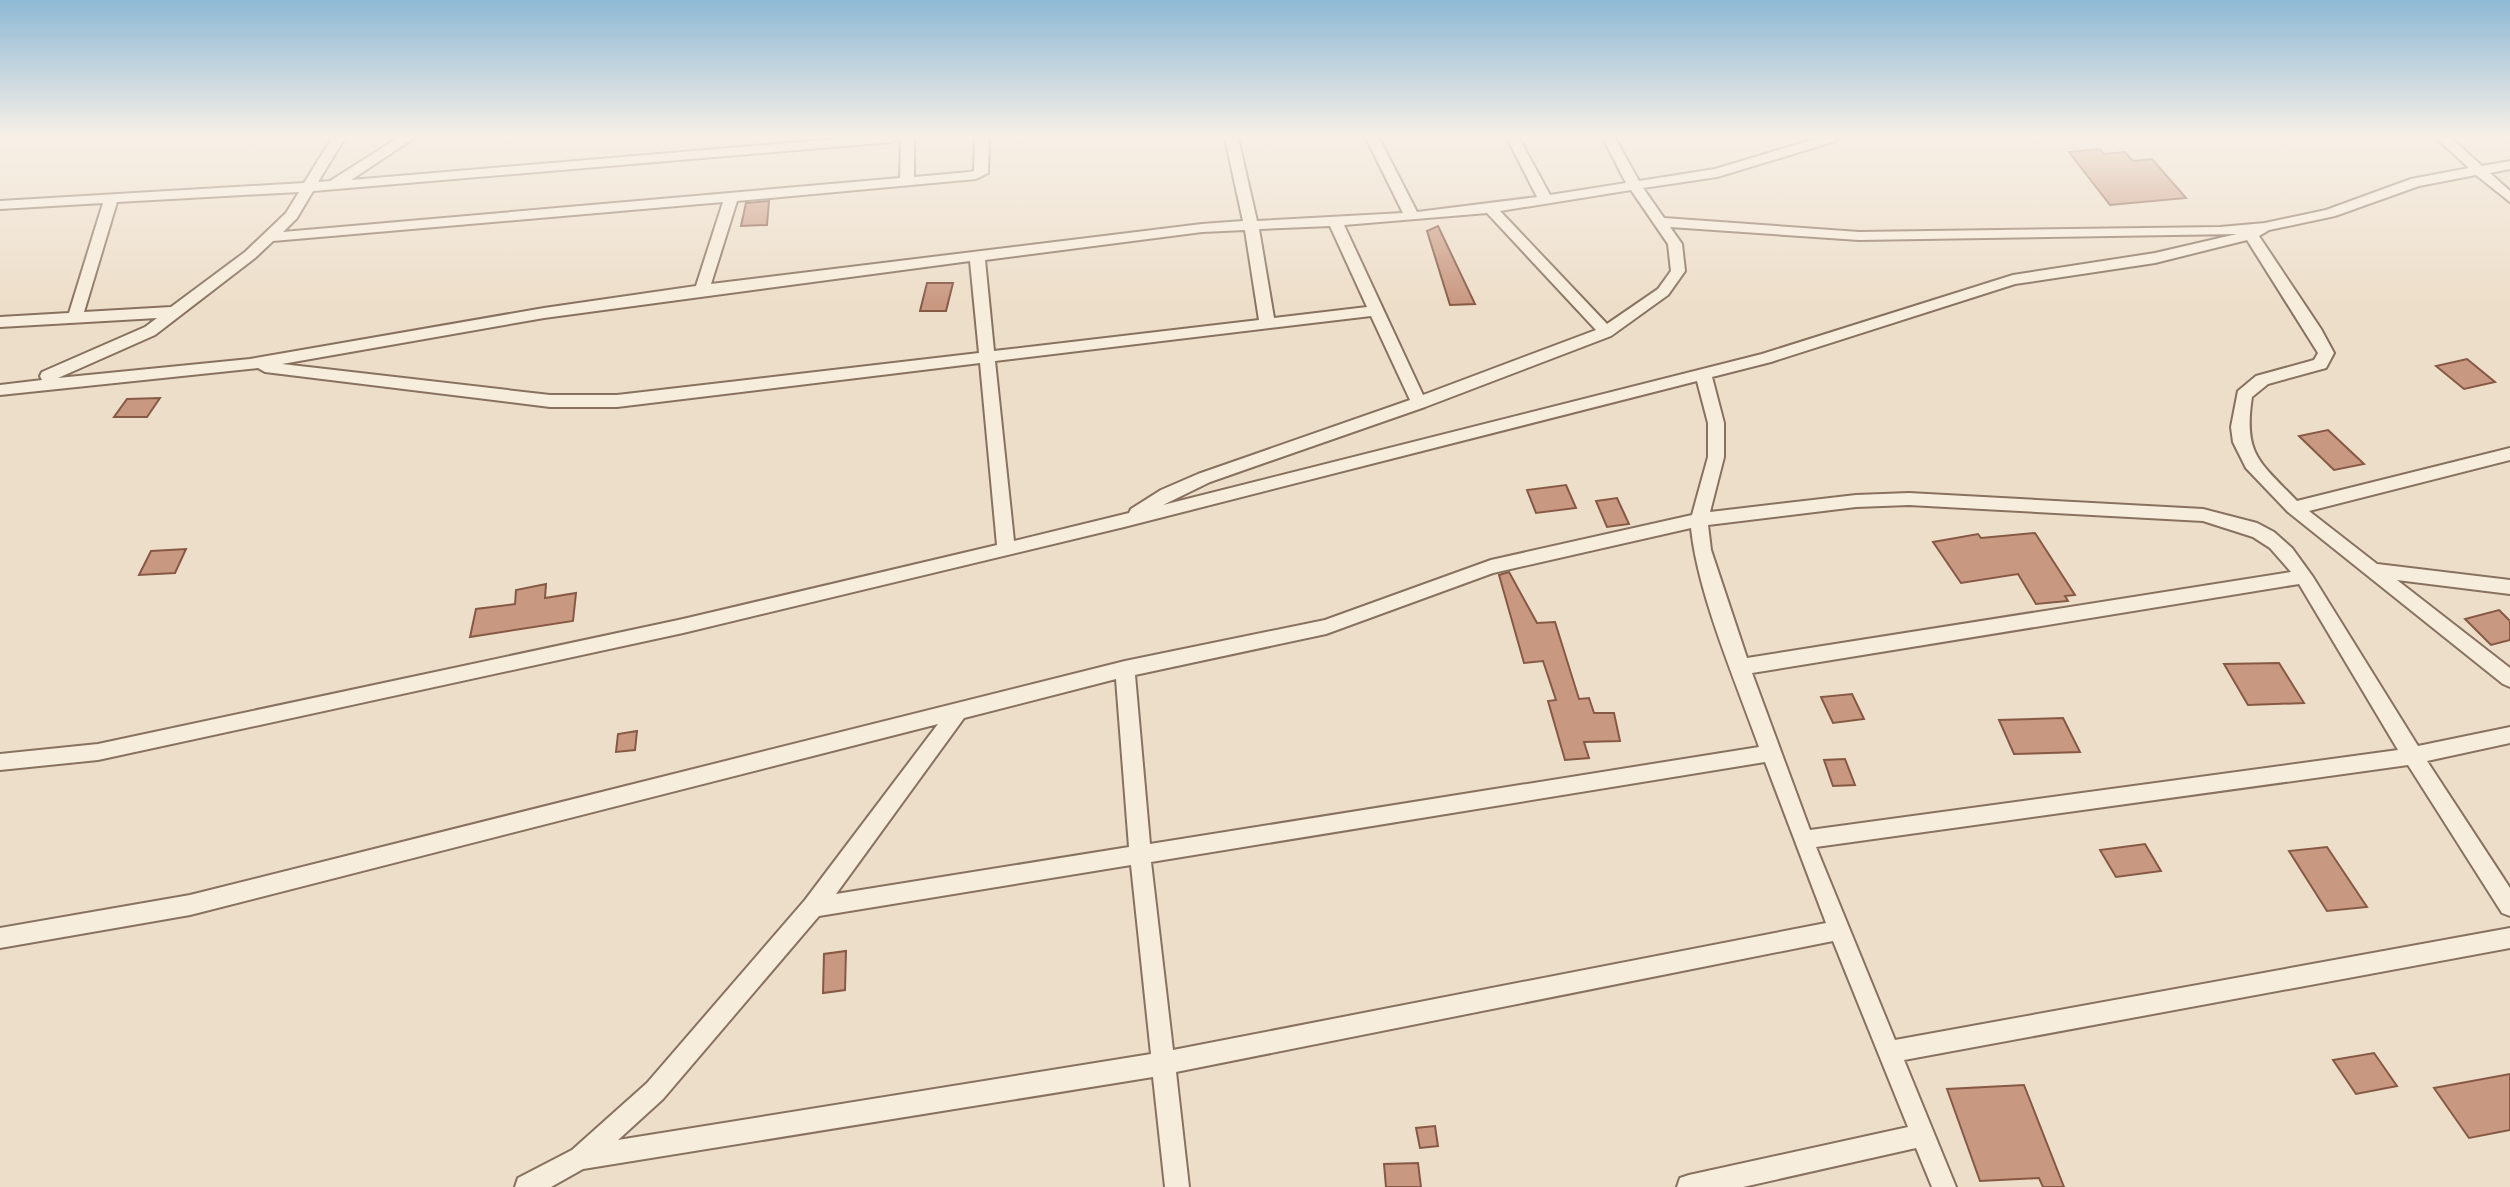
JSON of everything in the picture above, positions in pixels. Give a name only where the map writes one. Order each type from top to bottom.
[{"type":"street","points":[[0,205],[204,193]]},
{"type":"street","points":[[7,389],[116,349],[150,331],[272,237],[307,193]]},
{"type":"street","points":[[272,237],[779,193]]},
{"type":"street","points":[[1244,193],[1267,321]]},
{"type":"street","points":[[1400,193],[1412,217]]},
{"type":"street","points":[[1542,193],[1546,200]]},
{"type":"street","points":[[7,389],[250,364],[544,313],[702,290],[1251,224],[1412,217],[1585,193]]},
{"type":"street","points":[[1124,521],[1167,494],[1204,478],[1419,403],[1606,332],[1663,292],[1678,271],[1675,244],[1640,193]]},
{"type":"street","points":[[0,762],[98,752],[683,626],[1124,521],[1765,358],[2013,280],[2155,258],[2330,213],[2384,193]]},
{"type":"street","points":[[702,290],[731,198]]},
{"type":"street","points":[[75,317],[111,199]]},
{"type":"street","points":[[1490,208],[1606,332]]},
{"type":"street","points":[[1335,221],[1419,403]]},
{"type":"street","points":[[1660,222],[1859,236],[2258,231]]},
{"type":"street","points":[[2258,231],[2326,353],[2320,364],[2262,380],[2244,395],[2239,427],[2241,442],[2252,464],[2294,508],[2510,679]]},
{"type":"street","points":[[977,257],[1006,547]]},
{"type":"street","points":[[250,364],[470,393],[583,402],[617,401],[1267,321],[1376,311]]},
{"type":"street","points":[[0,322],[178,312]]},
{"type":"street","points":[[1703,374],[1716,423],[1716,446],[1699,520],[1702,550],[1740,667],[1803,840],[1944,1187]]},
{"type":"street","points":[[2294,508],[2510,454]]},
{"type":"street","points":[[0,938],[190,905],[1125,669],[1326,627],[1491,567],[1699,520],[1856,501],[1909,499],[2203,515],[2259,531],[2279,545],[2302,577],[2412,756],[2510,906]]},
{"type":"street","points":[[2371,570],[2510,587]]},
{"type":"street","points":[[1740,667],[2302,577]]},
{"type":"street","points":[[1125,669],[1161,1064],[1177,1187]]},
{"type":"street","points":[[527,1187],[580,1158],[655,1091],[813,907],[959,710]]},
{"type":"street","points":[[1803,840],[2412,756],[2510,735]]},
{"type":"street","points":[[813,907],[1771,753]]},
{"type":"street","points":[[580,1158],[1161,1064],[1839,930]]},
{"type":"street","points":[[1889,1052],[2510,938]]},
{"type":"street","points":[[1689,1187],[1924,1135]]},
{"type":"building","points":[[2101,193],[2182,193],[2186,198],[2110,205]]},
{"type":"building","points":[[769,201],[767,225],[741,226],[746,203]]},
{"type":"building","points":[[1438,226],[1475,304],[1450,305],[1427,231]]},
{"type":"building","points":[[927,283],[953,283],[946,311],[920,311]]},
{"type":"building","points":[[2467,359],[2495,382],[2464,389],[2436,366]]},
{"type":"building","points":[[160,398],[147,417],[114,417],[127,399]]},
{"type":"building","points":[[2328,430],[2364,464],[2334,470],[2299,436]]},
{"type":"building","points":[[1566,485],[1576,508],[1536,513],[1527,490]]},
{"type":"building","points":[[1617,498],[1629,524],[1607,527],[1596,501]]},
{"type":"building","points":[[2035,533],[2075,595],[2065,596],[2068,601],[2036,604],[2018,574],[1961,583],[1933,542],[1978,534],[1981,538]]},
{"type":"building","points":[[186,549],[175,573],[139,575],[151,551]]},
{"type":"building","points":[[1509,572],[1537,623],[1555,622],[1579,699],[1589,698],[1594,713],[1614,713],[1620,741],[1584,742],[1589,758],[1565,760],[1548,701],[1556,700],[1543,661],[1524,663],[1499,575]]},
{"type":"building","points":[[546,584],[545,598],[576,593],[573,621],[470,637],[476,609],[515,604],[516,590]]},
{"type":"building","points":[[2499,610],[2510,621],[2510,640],[2491,645],[2465,619]]},
{"type":"building","points":[[2279,663],[2304,703],[2248,705],[2224,664]]},
{"type":"building","points":[[1852,694],[1864,719],[1833,723],[1821,697]]},
{"type":"building","points":[[2063,718],[2080,752],[2014,754],[1999,720]]},
{"type":"building","points":[[637,731],[635,750],[616,752],[618,734]]},
{"type":"building","points":[[1845,759],[1855,785],[1833,786],[1824,760]]},
{"type":"building","points":[[2145,844],[2161,871],[2116,877],[2100,850]]},
{"type":"building","points":[[2327,847],[2367,907],[2327,911],[2289,851]]},
{"type":"building","points":[[846,951],[845,990],[823,993],[824,954]]},
{"type":"building","points":[[2374,1053],[2397,1086],[2356,1094],[2333,1060]]},
{"type":"building","points":[[2510,1074],[2510,1130],[2469,1138],[2434,1088]]},
{"type":"building","points":[[2024,1085],[2064,1187],[2043,1187],[2039,1178],[1980,1181],[1947,1089]]},
{"type":"building","points":[[1435,1126],[1438,1146],[1420,1148],[1416,1128]]},
{"type":"building","points":[[1418,1163],[1421,1187],[1386,1187],[1384,1164]]}]
